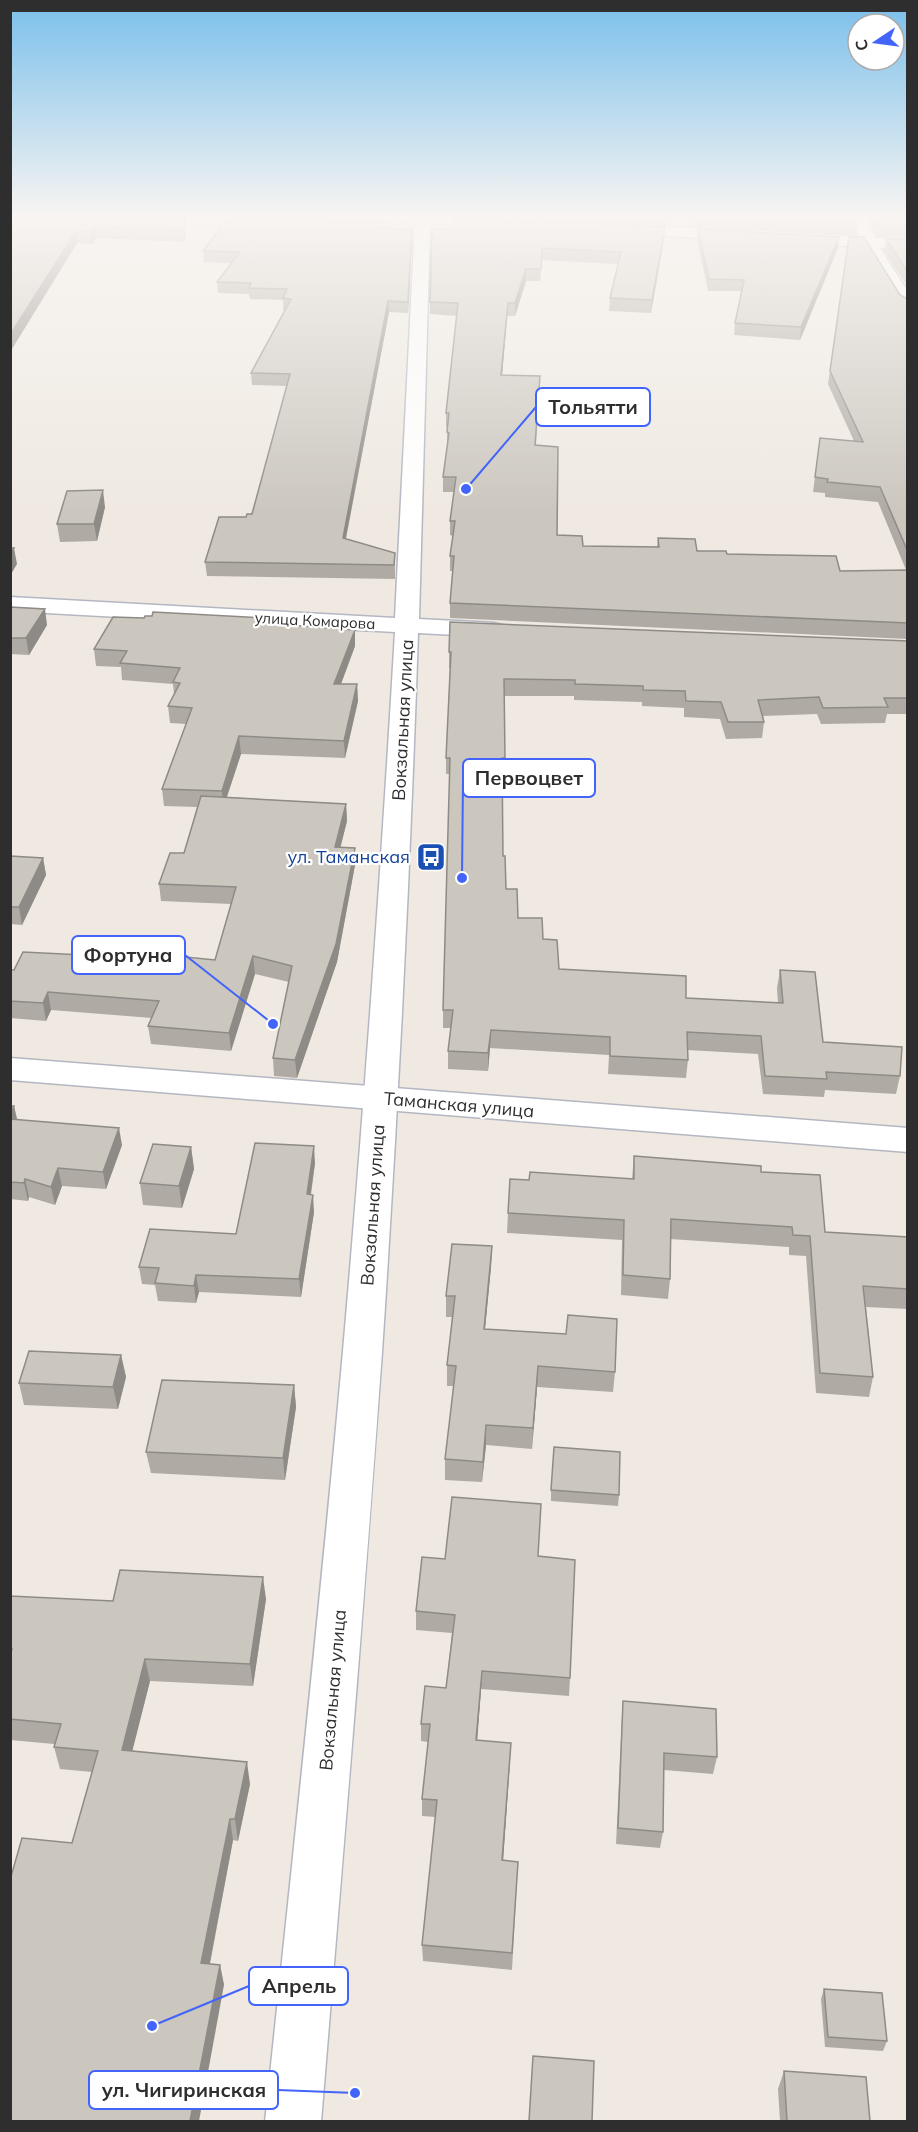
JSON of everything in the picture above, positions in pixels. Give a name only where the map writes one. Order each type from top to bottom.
[{"type":"street","name":"Вокзальная улица","points":[[293,2121],[348,1524],[381,1099],[408,626],[419,314]]},
{"type":"street","name":"улица Комарова","points":[[10,604],[515,631]]},
{"type":"street","name":"Таманская улица","points":[[10,1069],[908,1140]]},
{"type":"building","points":[[10,314],[23,314],[10,335]]},
{"type":"building","points":[[283,314],[385,314],[343,538],[395,553],[394,565],[205,562],[219,517],[246,517],[247,514],[252,514],[290,374],[251,373]]},
{"type":"building","points":[[457,314],[507,314],[501,375],[540,376],[535,445],[558,447],[557,535],[582,536],[583,546],[659,547],[658,538],[695,539],[697,551],[726,551],[727,554],[836,556],[840,571],[908,570],[908,623],[450,603],[454,556],[450,556],[455,521],[450,521],[456,477],[443,477],[449,433],[447,432],[449,413],[446,413]]},
{"type":"building","points":[[737,314],[806,314],[801,327],[735,323]]},
{"type":"building","points":[[838,314],[908,314],[908,552],[880,487],[827,482],[828,479],[815,477],[820,438],[863,442],[830,371]]},
{"type":"building","points":[[103,490],[94,524],[57,524],[67,491]]},
{"type":"building","points":[[10,607],[45,609],[26,638],[10,638]]},
{"type":"building","points":[[153,612],[264,618],[263,623],[355,630],[334,684],[357,684],[344,741],[239,736],[222,791],[162,789],[192,708],[168,706],[180,683],[173,682],[180,668],[120,663],[127,651],[94,649],[113,617],[144,618],[152,616]]},
{"type":"building","points":[[450,622],[908,641],[908,698],[884,698],[888,707],[823,708],[819,697],[758,700],[764,722],[728,722],[721,702],[686,701],[685,691],[643,690],[643,686],[575,684],[575,680],[504,679],[505,758],[502,758],[503,856],[505,856],[506,889],[517,889],[518,918],[542,918],[543,939],[557,940],[559,969],[686,976],[686,998],[783,1003],[780,970],[815,972],[823,1042],[902,1047],[900,1076],[826,1072],[827,1079],[765,1076],[761,1036],[687,1032],[688,1060],[610,1056],[610,1037],[491,1030],[488,1053],[448,1051],[453,1010],[443,1010],[450,758],[446,758],[451,652],[449,652]]},
{"type":"building","points":[[201,796],[346,804],[335,847],[355,848],[336,944],[295,1060],[273,1058],[292,966],[253,956],[229,1033],[148,1026],[159,1001],[48,992],[43,1003],[10,1001],[10,970],[14,970],[23,952],[104,956],[107,949],[215,960],[236,887],[159,884],[170,853],[184,853]]},
{"type":"building","points":[[10,856],[43,858],[19,907],[10,907]]},
{"type":"building","points":[[10,1119],[119,1128],[103,1172],[58,1168],[51,1187],[25,1179],[24,1183],[10,1182]]},
{"type":"building","points":[[255,1143],[314,1146],[307,1194],[313,1195],[299,1279],[196,1275],[194,1286],[155,1283],[159,1268],[139,1267],[150,1229],[236,1234]]},
{"type":"building","points":[[153,1144],[191,1147],[179,1186],[140,1183]]},
{"type":"building","points":[[634,1156],[761,1166],[761,1172],[820,1175],[825,1232],[908,1237],[908,1289],[863,1286],[873,1377],[820,1373],[810,1236],[793,1235],[792,1227],[671,1219],[670,1279],[623,1275],[624,1220],[508,1213],[510,1179],[529,1180],[530,1172],[634,1179]]},
{"type":"building","points":[[452,1244],[492,1246],[484,1329],[566,1334],[568,1315],[617,1319],[615,1372],[538,1366],[533,1428],[486,1425],[483,1462],[445,1459],[456,1366],[447,1365],[455,1296],[446,1296]]},
{"type":"building","points":[[29,1351],[121,1355],[113,1387],[19,1383]]},
{"type":"building","points":[[162,1380],[294,1385],[283,1458],[146,1452]]},
{"type":"building","points":[[554,1447],[620,1452],[619,1495],[551,1490]]},
{"type":"building","points":[[452,1497],[541,1504],[538,1556],[575,1560],[570,1678],[482,1671],[476,1740],[511,1743],[502,1860],[518,1862],[512,1953],[422,1945],[437,1800],[422,1799],[430,1724],[421,1724],[425,1686],[446,1688],[455,1615],[416,1611],[422,1557],[445,1559]]},
{"type":"building","points":[[120,1570],[263,1577],[250,1664],[145,1659],[122,1750],[247,1762],[235,1819],[230,1819],[201,1963],[220,1965],[190,2121],[10,2121],[10,1880],[22,1838],[72,1843],[98,1751],[54,1747],[61,1724],[10,1719],[10,1655],[12,1649],[10,1649],[10,1596],[113,1601]]},
{"type":"building","points":[[623,1701],[716,1709],[717,1757],[664,1753],[663,1832],[618,1828]]},
{"type":"building","points":[[824,1989],[882,1993],[887,2041],[828,2037]]},
{"type":"building","points":[[533,2056],[594,2061],[592,2121],[529,2121]]},
{"type":"building","points":[[784,2071],[866,2077],[870,2121],[787,2121]]},
{"type":"place","name":"Тольятти","points":[[466,489]]},
{"type":"place","name":"ул. Таманская","points":[[431,857]]},
{"type":"place","name":"Первоцвет","points":[[462,878]]},
{"type":"place","name":"Фортуна","points":[[273,1024]]},
{"type":"place","name":"Апрель","points":[[152,2026]]},
{"type":"place","name":"ул. Чигиринская","points":[[355,2093]]}]
